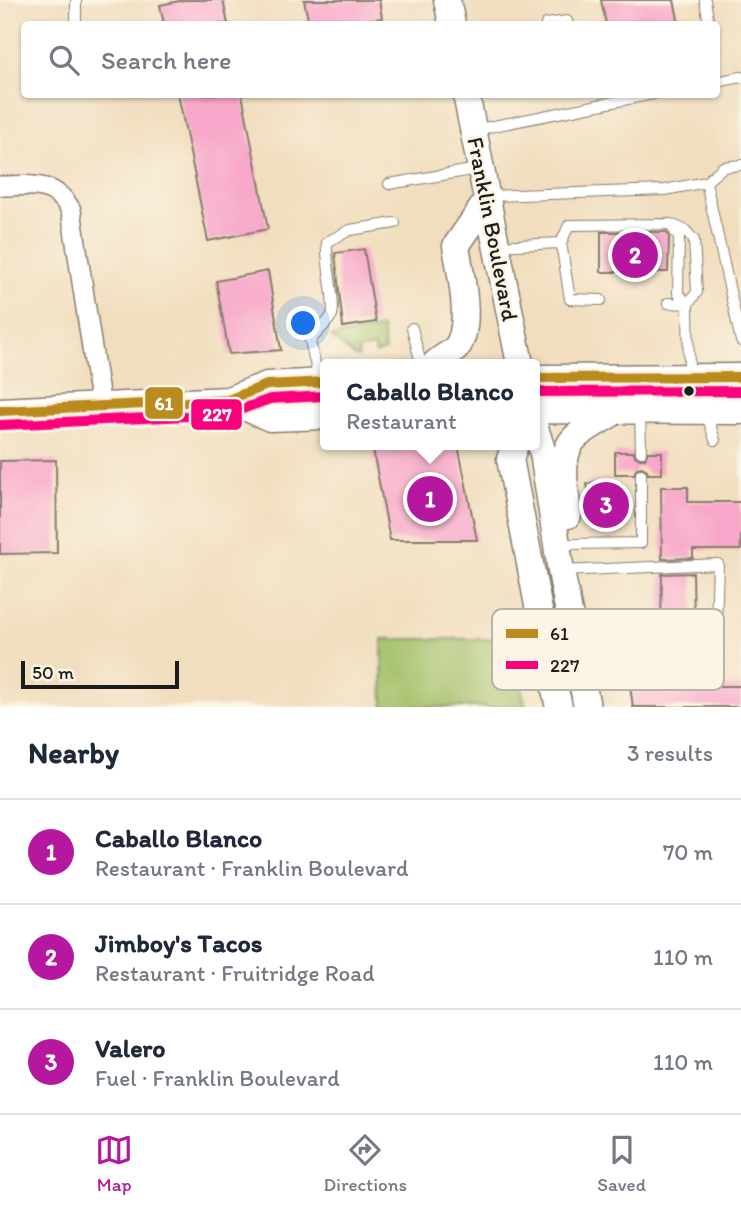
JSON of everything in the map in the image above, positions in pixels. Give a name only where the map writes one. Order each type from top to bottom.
[{"type":"main road","points":[[447,0],[451,21]]},
{"type":"main road","name":"Franklin Boulevard","points":[[467,98],[519,359]]},
{"type":"main road","points":[[441,359],[457,347],[464,329],[464,297],[456,246],[487,199]]},
{"type":"main road","points":[[540,378],[741,377]]},
{"type":"main road","points":[[0,411],[228,400],[267,385],[320,383]]},
{"type":"main road","points":[[228,400],[270,418],[320,416]]},
{"type":"main road","points":[[540,410],[741,411]]},
{"type":"main road","points":[[561,571],[570,544],[564,464],[568,446],[576,436],[628,411]]},
{"type":"main road","points":[[540,444],[568,609]]},
{"type":"main road","points":[[513,450],[510,458],[539,609]]},
{"type":"street","points":[[0,186],[41,186],[54,190],[65,198],[71,210],[101,407]]},
{"type":"lane","points":[[76,0],[76,21]]},
{"type":"lane","points":[[705,0],[708,21]]},
{"type":"lane","points":[[720,78],[741,77]]},
{"type":"lane","points":[[473,130],[633,98]]},
{"type":"lane","points":[[487,199],[665,190],[706,182],[723,167],[741,165]]},
{"type":"lane","points":[[389,184],[481,169]]},
{"type":"lane","points":[[706,182],[741,341]]},
{"type":"lane","points":[[320,373],[310,341],[332,314],[325,256],[327,242],[350,230],[395,223]]},
{"type":"lane","points":[[670,224],[679,238],[678,293],[688,304]]},
{"type":"lane","points":[[601,300],[570,299],[561,243],[569,225],[670,224],[685,230],[694,240],[697,292],[688,304],[689,376]]},
{"type":"lane","points":[[496,247],[561,243]]},
{"type":"lane","points":[[668,303],[688,304]]},
{"type":"lane","points":[[412,328],[420,359]]},
{"type":"lane","points":[[628,411],[640,452]]},
{"type":"lane","points":[[705,411],[715,440]]},
{"type":"lane","points":[[570,544],[641,543],[640,474]]},
{"type":"lane","points":[[561,571],[718,564],[717,609]]},
{"type":"green space","points":[[382,328],[385,351],[376,354],[374,347],[358,350],[359,357],[355,357],[331,337]]},
{"type":"green space","points":[[382,639],[492,639],[492,690],[522,690],[526,707],[383,707]]},
{"type":"building","points":[[184,0],[223,0],[227,21],[163,21],[160,5]]},
{"type":"building","points":[[304,0],[379,0],[382,18],[366,21],[308,21]]},
{"type":"building","points":[[601,0],[674,0],[678,21],[605,21]]},
{"type":"building","points":[[179,98],[243,98],[268,229],[208,241]]},
{"type":"building","points":[[601,232],[666,232],[669,236],[668,272],[601,272]]},
{"type":"building","points":[[364,249],[376,322],[343,327],[335,253]]},
{"type":"building","points":[[268,271],[281,350],[229,354],[216,281]]},
{"type":"building","points":[[373,450],[459,450],[477,540],[390,540]]},
{"type":"building","points":[[615,452],[634,452],[640,459],[645,458],[648,452],[662,452],[662,474],[648,474],[642,467],[637,468],[634,474],[615,474]]},
{"type":"building","points":[[56,460],[57,553],[0,554],[0,461]]},
{"type":"building","points":[[609,479],[618,526],[596,530],[587,484]]},
{"type":"building","points":[[661,487],[688,487],[688,502],[741,502],[741,550],[693,550],[693,558],[662,559]]},
{"type":"building","points":[[693,573],[694,609],[661,609],[662,574]]},
{"type":"building","points":[[724,686],[741,686],[741,707],[633,707],[631,690],[724,690]]},
{"type":"transit line","name":"61","points":[[540,378],[741,377]]},
{"type":"transit line","name":"61","points":[[0,411],[228,400],[267,385],[320,382]]},
{"type":"transit line","name":"227","points":[[540,392],[741,391]]},
{"type":"transit line","name":"227","points":[[1,425],[229,414],[270,399],[320,396]]},
{"type":"place","name":"Jimboy's Tacos","points":[[635,255]]},
{"type":"place","name":"Caballo Blanco","points":[[430,499]]},
{"type":"place","name":"Valero","points":[[606,505]]}]
